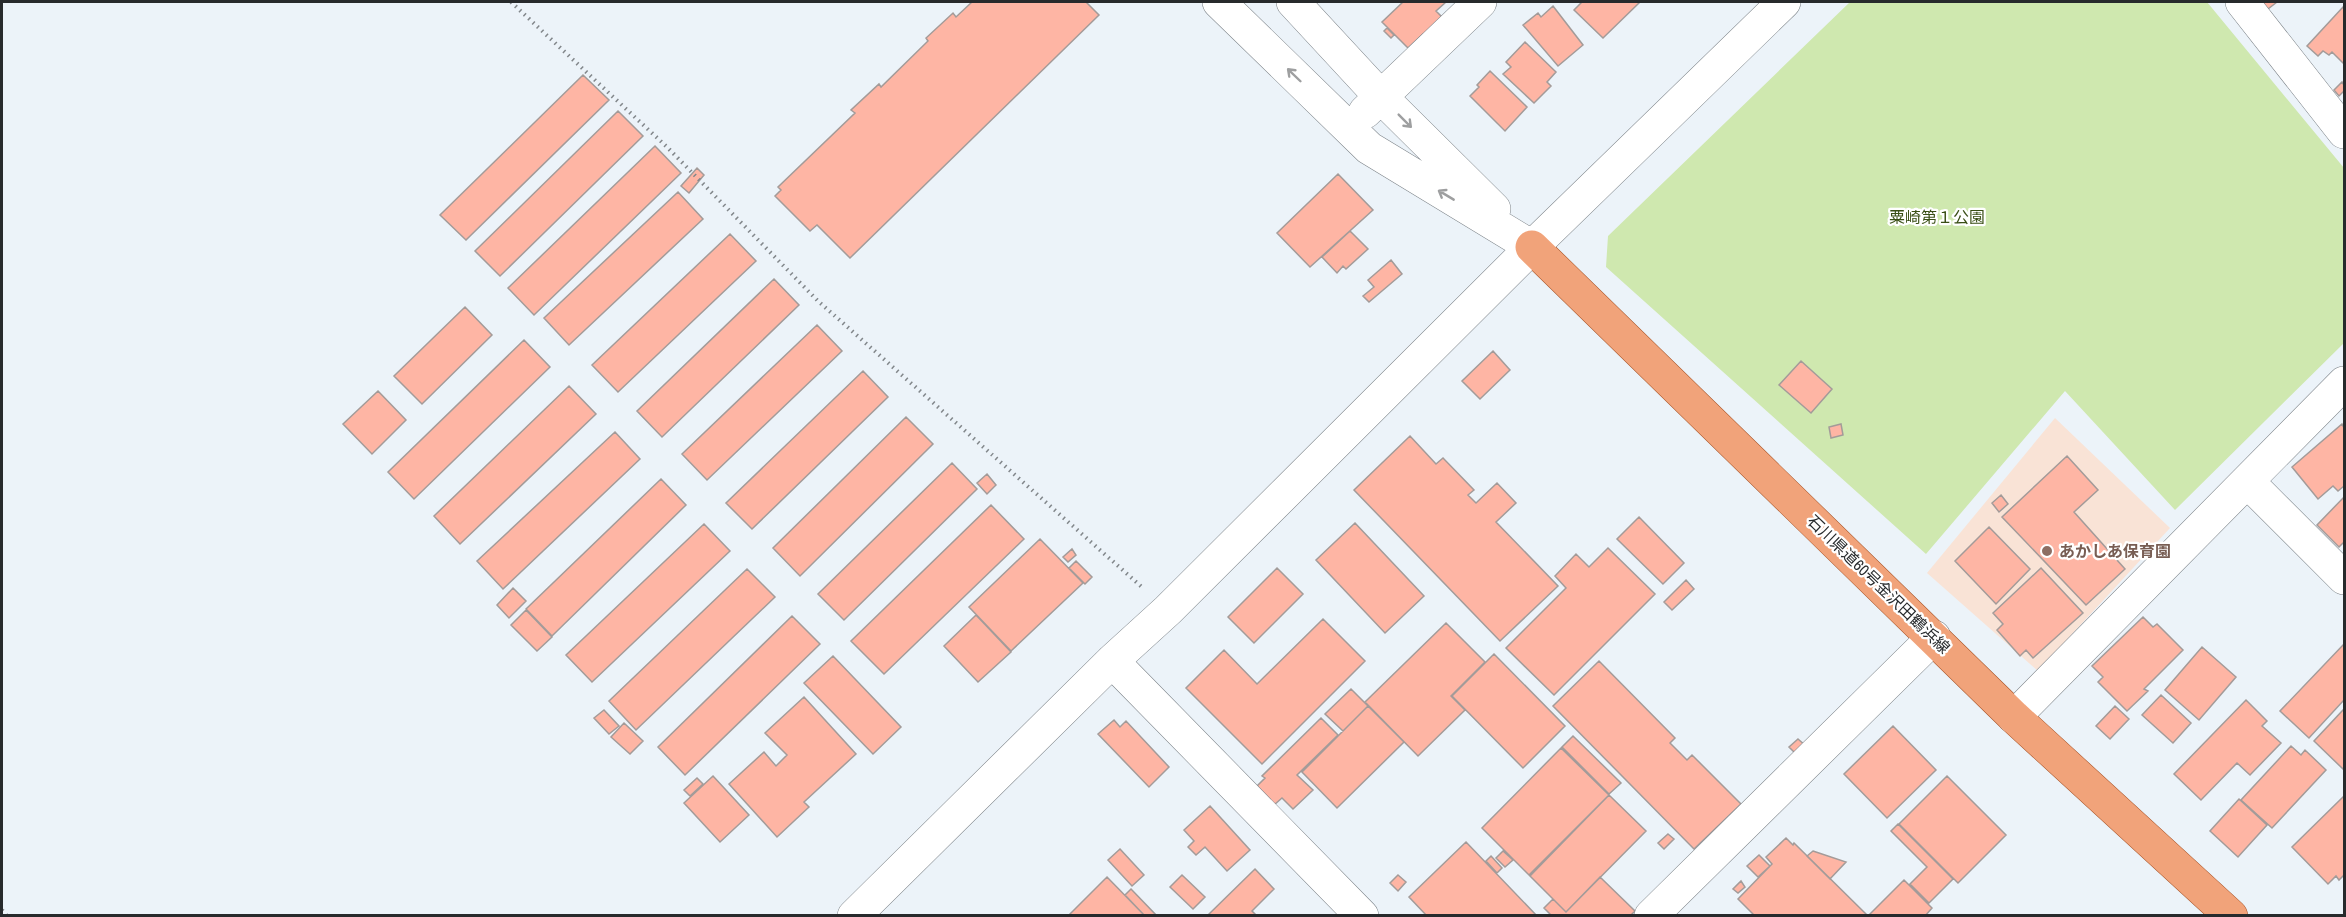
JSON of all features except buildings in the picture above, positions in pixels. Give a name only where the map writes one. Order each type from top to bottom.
[{"type":"main road","name":"石川県道60号金沢田鶴浜線","points":[[1532,246],[2014,717],[2231,915]]},
{"type":"street","points":[[1219,2],[1369,148],[1532,246]]},
{"type":"street","points":[[1293,2],[1380,96],[1532,246]]},
{"type":"street","points":[[1348,127],[1480,2]]},
{"type":"street","points":[[854,915],[1112,661],[1168,610],[1532,246],[1784,2]]},
{"type":"street","points":[[2242,2],[2344,132]]},
{"type":"street","points":[[2014,717],[2344,383]]},
{"type":"street","points":[[2248,482],[2344,578]]},
{"type":"street","points":[[1651,915],[1934,637]]},
{"type":"street","points":[[1112,661],[1362,915]]},
{"type":"path","points":[[511,2],[667,147],[818,301],[1168,610]]},
{"type":"path","points":[[2,910],[7,915]]},
{"type":"shaded area","name":"あかしあ保育園","points":[[2055,418],[2170,528],[2038,671],[1927,573]]},
{"type":"green space","name":"粟崎第１公園","points":[[1850,2],[2207,2],[2344,168],[2344,343],[2175,510],[2065,391],[1926,554],[1606,267],[1608,236]]},
{"type":"place","name":"あかしあ保育園","points":[[2047,551]]}]
